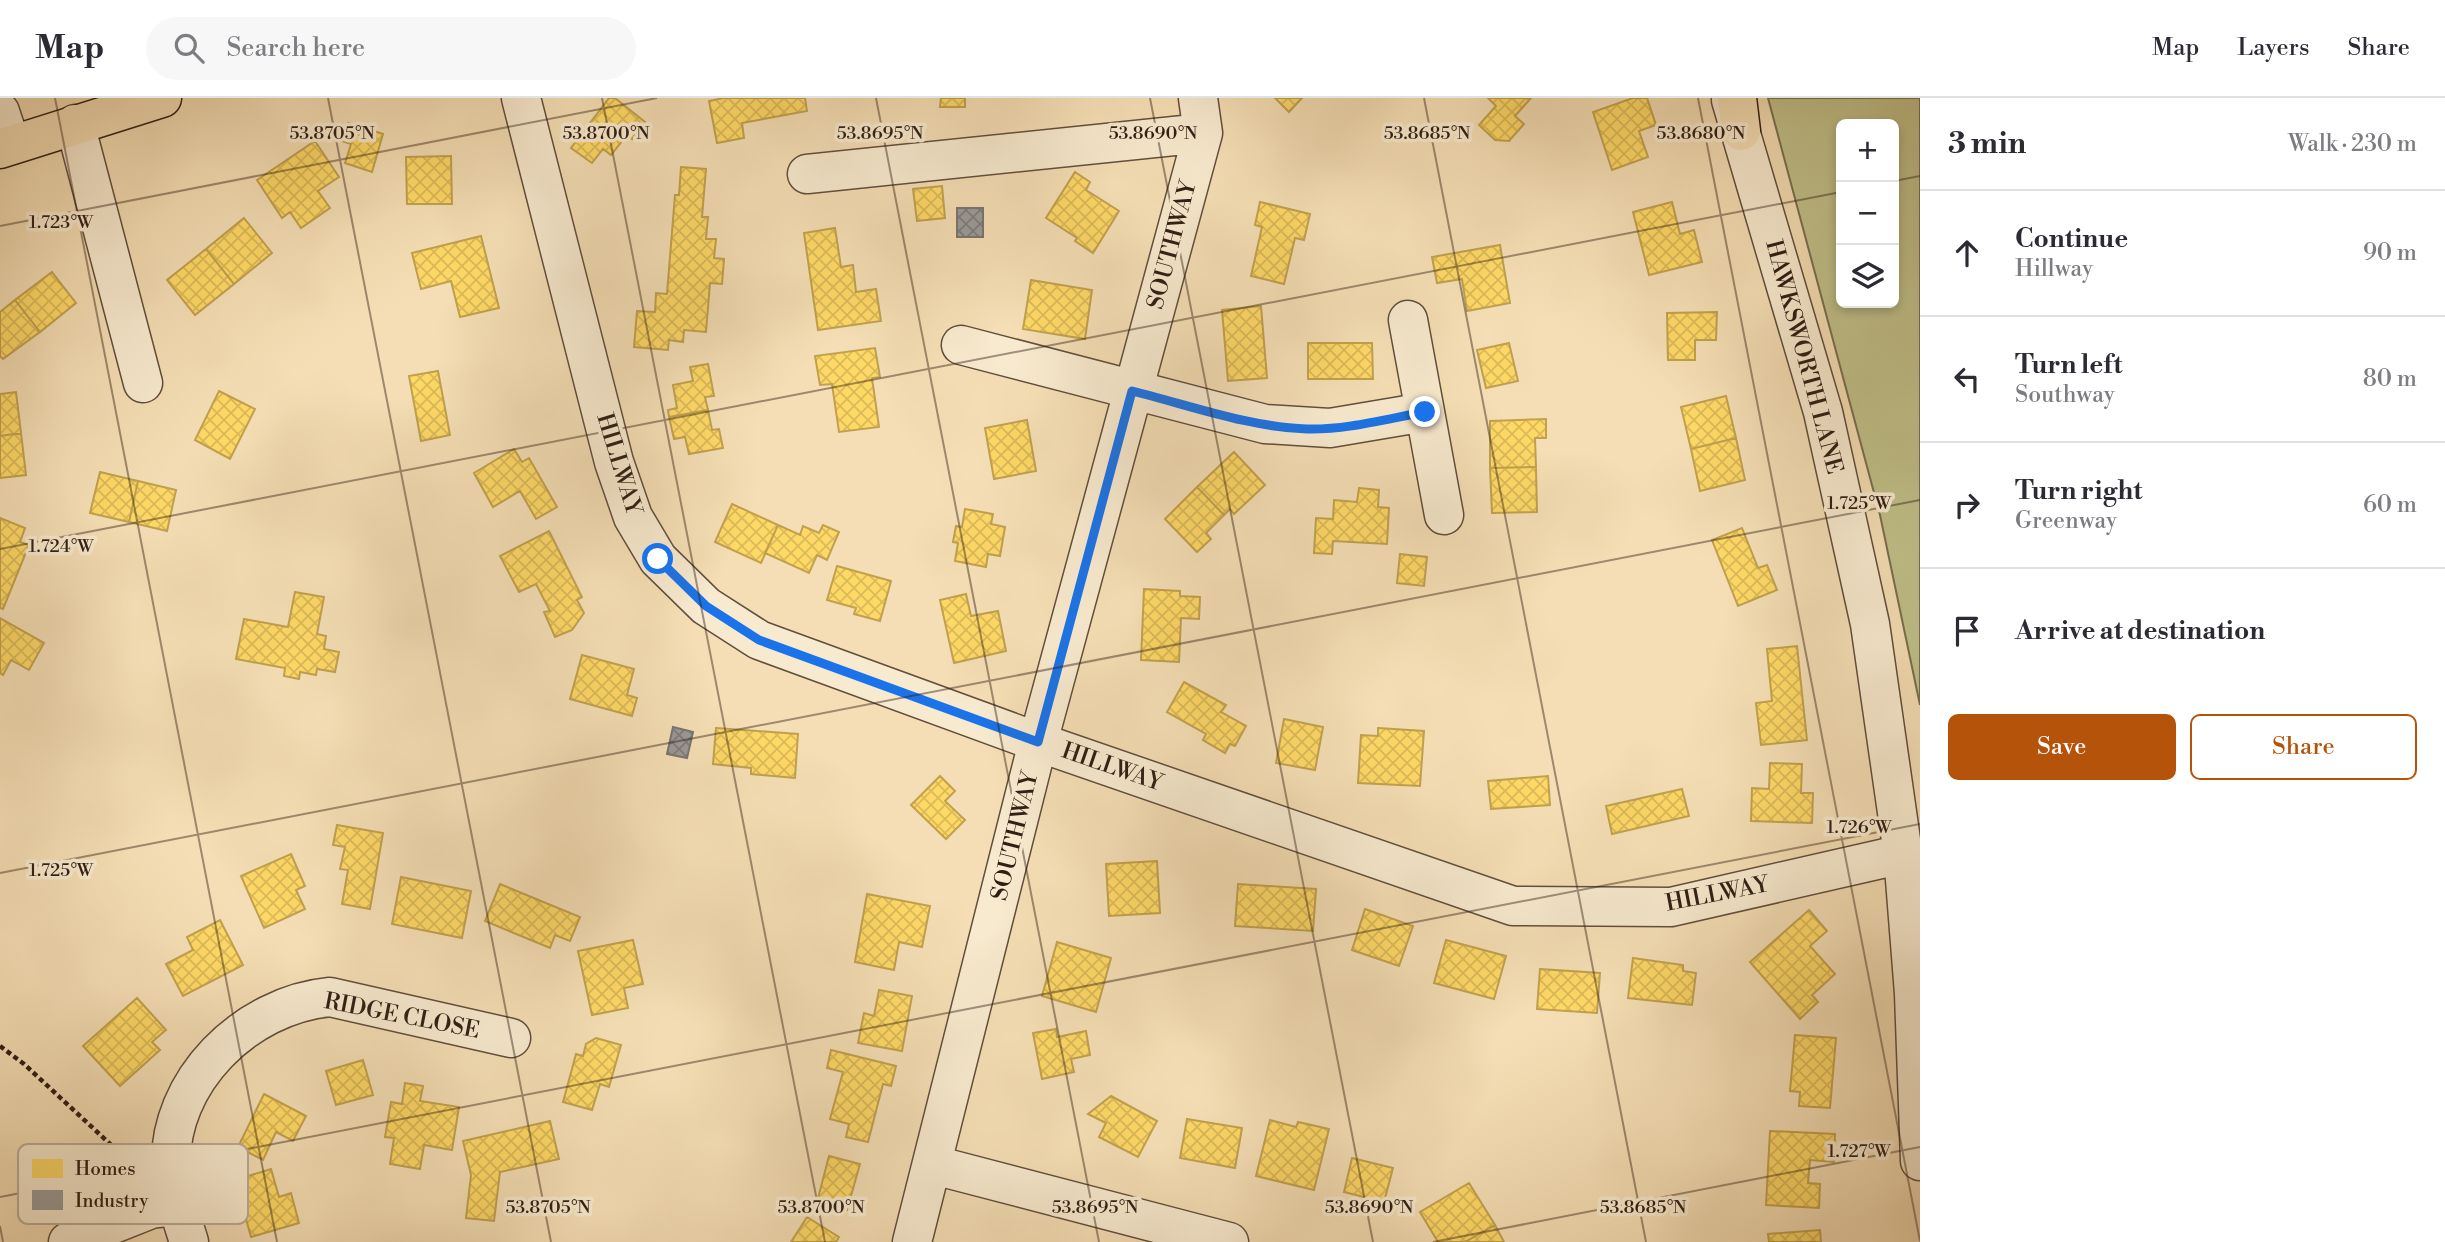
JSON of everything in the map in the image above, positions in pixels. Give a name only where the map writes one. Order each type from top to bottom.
[{"type":"main road","points":[[4,136],[75,124],[162,98]]},
{"type":"street","name":"HILLWAY","points":[[521,98],[614,462],[633,517],[658,559],[706,606],[759,640],[1038,742],[1513,906],[1671,907],[1903,853]]},
{"type":"street","name":"HAWKSWORTH LANE","points":[[1736,109],[1823,412],[1867,611],[1903,853],[1914,994],[1920,1161]]},
{"type":"street","points":[[807,174],[1201,115]]},
{"type":"street","name":"SOUTHWAY","points":[[912,1242],[934,1165],[1038,742],[1132,391],[1201,115]]},
{"type":"street","points":[[75,124],[143,383]]},
{"type":"street","points":[[1408,320],[1444,515]]},
{"type":"street","points":[[961,345],[1265,424],[1306,429],[1358,425],[1425,412]]},
{"type":"street","name":"RIDGE CLOSE","points":[[174,1144],[180,1112],[201,1071],[227,1042],[247,1026],[304,999],[330,997],[511,1038]]},
{"type":"street","points":[[934,1165],[1230,1242]]},
{"type":"street","points":[[68,1242],[113,1224]]},
{"type":"street","name":"RIDGE CLOSE","points":[[183,1224],[189,1242]]},
{"type":"path","points":[[0,1046],[24,1064],[110,1144]]},
{"type":"green space","points":[[1768,98],[1920,98],[1920,705],[1880,515]]},
{"type":"building: Homes","points":[[609,98],[615,98],[645,122],[632,139],[627,135],[611,155],[603,149],[592,163],[571,148]]},
{"type":"building: Homes","points":[[724,98],[805,98],[807,111],[742,123],[744,138],[717,143],[709,101]]},
{"type":"building: Homes","points":[[941,98],[965,98],[965,107],[940,107]]},
{"type":"building: Homes","points":[[1275,98],[1302,98],[1289,112]]},
{"type":"building: Homes","points":[[1488,98],[1531,98],[1515,116],[1524,124],[1509,141],[1495,140],[1479,125],[1496,106]]},
{"type":"building: Homes","points":[[1633,98],[1647,98],[1656,125],[1639,131],[1648,157],[1612,170],[1593,112]]},
{"type":"building: Homes","points":[[348,123],[383,134],[372,172],[345,163],[351,144],[342,141]]},
{"type":"building: Homes","points":[[315,141],[339,177],[318,191],[330,208],[301,228],[290,212],[282,218],[257,180]]},
{"type":"building: Homes","points":[[451,156],[452,204],[407,204],[406,157]]},
{"type":"building: Homes","points":[[681,167],[706,169],[702,217],[708,217],[706,239],[716,239],[714,258],[724,259],[722,284],[710,283],[706,332],[684,330],[683,342],[669,340],[668,350],[634,347],[637,311],[655,312],[656,293],[667,294],[675,195],[679,195]]},
{"type":"building: Homes","points":[[1075,172],[1090,182],[1086,190],[1119,211],[1093,253],[1075,241],[1077,238],[1046,218]]},
{"type":"building: Homes","points":[[942,186],[945,218],[917,221],[913,189]]},
{"type":"building: Homes","points":[[1260,202],[1310,214],[1304,240],[1295,238],[1284,284],[1251,276],[1262,227],[1255,225]]},
{"type":"building: Homes","points":[[1672,202],[1680,234],[1694,230],[1702,262],[1649,275],[1633,212]]},
{"type":"building: Homes","points":[[244,218],[272,253],[234,284],[206,249]]},
{"type":"building: Homes","points":[[835,228],[841,267],[853,265],[856,292],[876,289],[881,321],[818,330],[804,233]]},
{"type":"building: Homes","points":[[481,236],[499,308],[460,317],[451,281],[421,289],[412,253]]},
{"type":"building: Homes","points":[[1500,245],[1510,303],[1467,311],[1462,279],[1437,283],[1432,257]]},
{"type":"building: Homes","points":[[206,249],[234,284],[195,315],[167,280]]},
{"type":"building: Homes","points":[[52,272],[76,303],[40,332],[15,300]]},
{"type":"building: Homes","points":[[1031,280],[1092,290],[1085,339],[1023,329]]},
{"type":"building: Homes","points":[[15,300],[40,332],[3,359],[0,356],[0,312]]},
{"type":"building: Homes","points":[[1261,306],[1267,378],[1228,381],[1222,310]]},
{"type":"building: Homes","points":[[1717,312],[1716,340],[1695,340],[1695,360],[1668,360],[1667,313]]},
{"type":"building: Homes","points":[[1308,343],[1372,343],[1373,379],[1308,379]]},
{"type":"building: Homes","points":[[1509,343],[1518,381],[1486,388],[1477,350]]},
{"type":"building: Homes","points":[[875,348],[880,377],[872,378],[879,427],[839,432],[832,384],[820,385],[815,356]]},
{"type":"building: Homes","points":[[708,364],[714,396],[705,397],[708,410],[669,417],[668,410],[677,408],[673,385],[693,381],[690,367]]},
{"type":"building: Homes","points":[[438,371],[450,435],[421,441],[409,376]]},
{"type":"building: Homes","points":[[219,391],[255,409],[230,459],[195,440]]},
{"type":"building: Homes","points":[[16,392],[21,433],[0,436],[0,394]]},
{"type":"building: Homes","points":[[1726,396],[1736,438],[1691,449],[1681,407]]},
{"type":"building: Homes","points":[[708,410],[712,430],[719,429],[723,448],[689,454],[685,437],[674,439],[669,417]]},
{"type":"building: Homes","points":[[1546,419],[1546,438],[1535,438],[1536,467],[1490,468],[1490,421]]},
{"type":"building: Homes","points":[[1027,420],[1036,471],[994,479],[985,428]]},
{"type":"building: Homes","points":[[21,433],[26,475],[0,478],[0,436]]},
{"type":"building: Homes","points":[[1736,438],[1745,480],[1700,491],[1691,449]]},
{"type":"building: Homes","points":[[514,449],[522,462],[529,458],[557,507],[536,519],[520,491],[493,507],[474,473]]},
{"type":"building: Homes","points":[[1234,452],[1265,485],[1234,514],[1230,509],[1224,515],[1197,487]]},
{"type":"building: Homes","points":[[1536,467],[1537,512],[1492,513],[1490,468]]},
{"type":"building: Homes","points":[[100,472],[138,481],[129,522],[90,513]]},
{"type":"building: Homes","points":[[138,481],[176,490],[167,531],[129,522]]},
{"type":"building: Homes","points":[[1197,487],[1224,515],[1206,533],[1211,539],[1197,552],[1165,519]]},
{"type":"building: Homes","points":[[1359,488],[1379,490],[1378,507],[1389,508],[1387,544],[1333,541],[1332,554],[1314,553],[1316,518],[1333,519],[1334,500],[1357,502]]},
{"type":"building: Homes","points":[[732,504],[778,525],[761,563],[715,542]]},
{"type":"building: Homes","points":[[965,509],[993,514],[991,524],[1005,527],[1000,556],[988,554],[986,567],[955,561],[958,543],[953,542],[956,526],[962,527]]},
{"type":"building: Homes","points":[[0,518],[25,528],[20,542],[29,545],[3,609],[0,608]]},
{"type":"building: Homes","points":[[778,525],[800,535],[803,526],[819,533],[823,525],[839,532],[827,560],[817,555],[809,573],[765,553]]},
{"type":"building: Homes","points":[[1742,528],[1758,568],[1767,565],[1777,590],[1738,606],[1712,540]]},
{"type":"building: Homes","points":[[549,531],[582,597],[577,600],[584,613],[572,630],[555,637],[544,612],[550,611],[536,584],[519,592],[500,556]]},
{"type":"building: Homes","points":[[1400,554],[1427,557],[1424,586],[1397,583]]},
{"type":"building: Homes","points":[[837,566],[891,581],[880,621],[854,614],[856,608],[827,600]]},
{"type":"building: Homes","points":[[1144,589],[1180,591],[1180,596],[1200,597],[1199,619],[1181,618],[1179,662],[1141,660]]},
{"type":"building: Homes","points":[[295,592],[324,597],[317,634],[326,636],[324,649],[339,652],[335,672],[317,669],[316,675],[300,672],[299,679],[284,676],[285,668],[236,659],[244,619],[288,627]]},
{"type":"building: Homes","points":[[966,594],[971,616],[998,611],[1006,651],[954,663],[940,600]]},
{"type":"building: Homes","points":[[0,618],[44,643],[29,670],[11,660],[3,675],[0,673]]},
{"type":"building: Homes","points":[[1797,646],[1807,740],[1761,745],[1756,703],[1772,701],[1767,649]]},
{"type":"building: Homes","points":[[582,655],[634,669],[627,695],[637,698],[632,716],[570,699]]},
{"type":"building: Homes","points":[[1184,682],[1226,705],[1221,712],[1246,726],[1235,746],[1230,744],[1225,753],[1203,740],[1206,734],[1167,712]]},
{"type":"building: Homes","points":[[1284,719],[1323,727],[1315,770],[1276,763]]},
{"type":"building: Homes","points":[[716,728],[798,734],[795,778],[751,774],[751,768],[713,764]]},
{"type":"building: Homes","points":[[1378,728],[1424,731],[1420,786],[1358,783],[1361,735],[1378,736]]},
{"type":"building: Homes","points":[[1770,763],[1802,764],[1801,793],[1813,793],[1812,823],[1751,821],[1752,788],[1769,789]]},
{"type":"building: Homes","points":[[940,776],[955,791],[945,801],[965,820],[946,839],[911,805]]},
{"type":"building: Homes","points":[[1548,776],[1550,805],[1491,809],[1488,781]]},
{"type":"building: Homes","points":[[1682,789],[1689,816],[1612,834],[1606,806]]},
{"type":"building: Homes","points":[[337,825],[383,833],[370,909],[342,904],[348,870],[340,869],[345,847],[333,845]]},
{"type":"building: Homes","points":[[291,854],[305,886],[296,890],[305,909],[264,928],[241,876]]},
{"type":"building: Homes","points":[[1157,861],[1160,913],[1109,916],[1106,864]]},
{"type":"building: Homes","points":[[401,877],[471,891],[462,938],[392,924]]},
{"type":"building: Homes","points":[[500,884],[580,917],[570,941],[555,935],[550,948],[485,921]]},
{"type":"building: Homes","points":[[1238,884],[1316,889],[1313,931],[1235,926]]},
{"type":"building: Homes","points":[[867,894],[930,906],[922,947],[899,942],[894,970],[855,962]]},
{"type":"building: Homes","points":[[1365,909],[1413,926],[1399,966],[1352,950]]},
{"type":"building: Homes","points":[[1809,910],[1827,931],[1810,946],[1835,974],[1812,995],[1818,1002],[1800,1019],[1750,962]]},
{"type":"building: Homes","points":[[220,920],[243,965],[183,996],[166,964],[193,950],[187,937]]},
{"type":"building: Homes","points":[[633,940],[643,984],[624,988],[628,1008],[592,1015],[578,951]]},
{"type":"building: Homes","points":[[1446,940],[1506,956],[1494,999],[1434,983]]},
{"type":"building: Homes","points":[[1057,942],[1111,958],[1096,1012],[1042,996]]},
{"type":"building: Homes","points":[[1633,958],[1683,965],[1683,971],[1696,973],[1692,1005],[1628,998]]},
{"type":"building: Homes","points":[[1540,969],[1600,973],[1597,1013],[1537,1009]]},
{"type":"building: Homes","points":[[879,990],[912,996],[902,1051],[858,1043],[864,1013],[874,1016]]},
{"type":"building: Homes","points":[[137,998],[166,1030],[152,1042],[160,1050],[120,1086],[83,1046]]},
{"type":"building: Homes","points":[[1056,1029],[1057,1037],[1086,1031],[1090,1055],[1071,1059],[1074,1072],[1042,1079],[1033,1033]]},
{"type":"building: Homes","points":[[1795,1035],[1836,1038],[1830,1108],[1799,1106],[1800,1092],[1790,1091]]},
{"type":"building: Homes","points":[[596,1038],[621,1045],[609,1087],[600,1084],[592,1110],[563,1102],[576,1054],[583,1056],[586,1044]]},
{"type":"building: Homes","points":[[831,1050],[896,1066],[891,1086],[883,1084],[868,1142],[846,1137],[849,1124],[830,1119],[843,1072],[827,1068]]},
{"type":"building: Homes","points":[[363,1060],[373,1095],[336,1105],[326,1071]]},
{"type":"building: Homes","points":[[405,1083],[423,1086],[420,1101],[459,1107],[452,1150],[424,1145],[420,1169],[390,1164],[394,1138],[385,1137],[391,1102],[402,1104]]},
{"type":"building: Homes","points":[[264,1094],[306,1116],[293,1141],[276,1132],[263,1160],[248,1152],[248,1144],[239,1144]]},
{"type":"building: Homes","points":[[1111,1096],[1157,1121],[1138,1157],[1099,1137],[1106,1123],[1088,1114]]},
{"type":"building: Homes","points":[[1187,1119],[1242,1128],[1235,1168],[1180,1158]]},
{"type":"building: Homes","points":[[1270,1120],[1296,1127],[1298,1122],[1329,1129],[1314,1190],[1256,1176]]},
{"type":"building: Homes","points":[[550,1121],[559,1159],[500,1172],[494,1221],[466,1218],[471,1175],[463,1141]]},
{"type":"building: Homes","points":[[1770,1131],[1835,1134],[1834,1162],[1810,1160],[1808,1183],[1820,1184],[1819,1208],[1766,1205]]},
{"type":"building: Homes","points":[[829,1156],[860,1164],[847,1210],[817,1202]]},
{"type":"building: Homes","points":[[1352,1158],[1393,1168],[1384,1202],[1344,1192]]},
{"type":"building: Homes","points":[[271,1169],[279,1197],[291,1193],[299,1223],[251,1237],[247,1224],[248,1176]]},
{"type":"building: Homes","points":[[1469,1183],[1495,1225],[1465,1242],[1438,1242],[1420,1212]]},
{"type":"building: Homes","points":[[807,1217],[839,1237],[836,1242],[791,1242]]},
{"type":"building: Homes","points":[[1495,1225],[1504,1242],[1465,1242]]},
{"type":"building: Homes","points":[[1820,1230],[1821,1242],[1769,1242],[1768,1234]]},
{"type":"building: Industry","points":[[957,208],[983,208],[983,237],[957,237]]},
{"type":"building: Industry","points":[[673,727],[693,732],[687,758],[667,754]]},
{"type":"route","points":[[658,559],[706,606],[759,640],[1038,742],[1132,391],[1265,424],[1306,429],[1358,425],[1425,412]]}]
